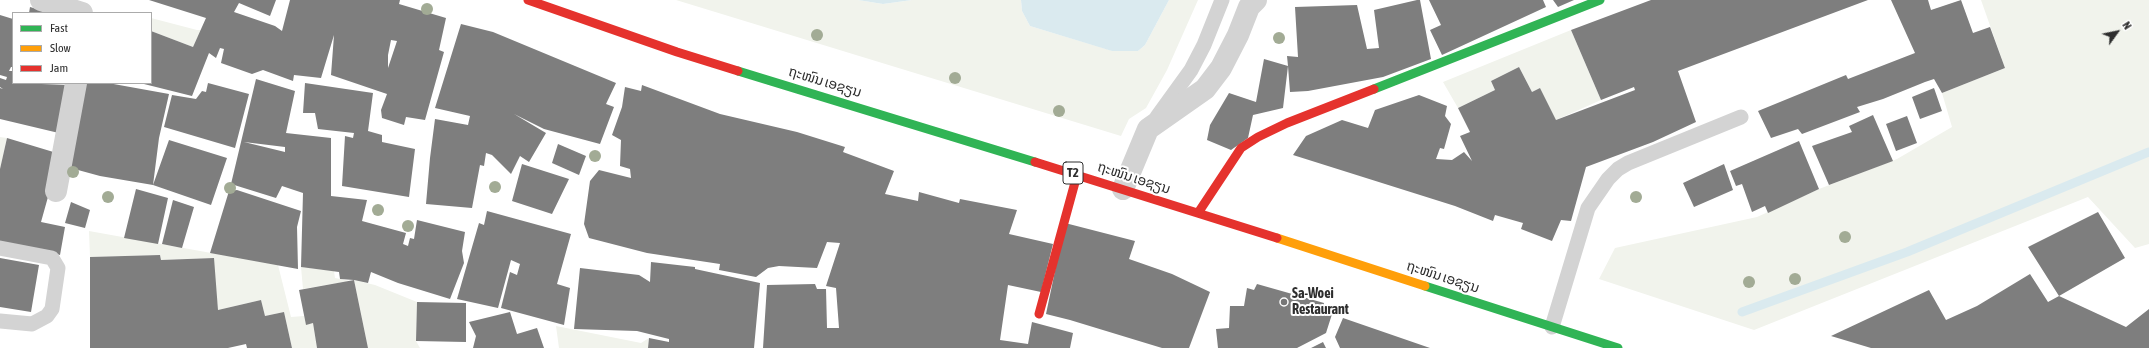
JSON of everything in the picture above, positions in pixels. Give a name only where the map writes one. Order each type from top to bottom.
[{"type":"main road","name":"ຖະໜົນ ເອຊຽນ","points":[[528,0],[677,52],[1124,189],[1618,348]]},
{"type":"main road","points":[[1198,213],[1241,148],[1258,137],[1287,123],[1600,0]]},
{"type":"main road","points":[[1039,314],[1077,175]]},
{"type":"street","points":[[41,0],[79,12]]},
{"type":"street","points":[[1124,189],[1148,129],[1205,89],[1221,68],[1238,35],[1249,8],[1256,0]]},
{"type":"street","points":[[56,191],[76,84]]},
{"type":"lane","points":[[1148,129],[1191,70],[1204,45],[1222,0]]},
{"type":"lane","points":[[1552,327],[1588,208],[1608,179],[1618,169],[1628,163],[1741,117]]},
{"type":"lane","points":[[0,248],[52,258],[58,268],[52,309],[47,316],[32,324],[0,321]]},
{"type":"shaded area","points":[[676,0],[858,0],[883,4],[912,0],[1021,0],[1022,11],[1030,26],[1113,51],[1138,51],[1145,45],[1169,0],[1198,0],[1167,70],[1146,108],[1129,119],[1121,136]]},
{"type":"shaded area","points":[[858,0],[912,0],[883,4]]},
{"type":"shaded area","points":[[1021,0],[1169,0],[1145,45],[1138,51],[1112,51],[1030,26],[1022,11]]},
{"type":"shaded area","points":[[1981,0],[2149,0],[2149,244],[2135,248],[2088,197],[1754,330],[1599,279],[1615,248],[1757,217],[1819,189],[1897,159],[1952,127],[1942,93],[2005,68]]},
{"type":"shaded area","points":[[152,18],[201,30],[193,47],[152,31]]},
{"type":"shaded area","points":[[1571,30],[1601,100],[1556,120],[1540,88],[1532,92],[1519,67],[1491,81],[1495,90],[1458,108],[1443,82]]},
{"type":"shaded area","points":[[0,137],[7,138],[0,169]]},
{"type":"shaded area","points":[[89,231],[278,265],[291,317],[304,316],[306,324],[313,323],[317,348],[292,348],[284,312],[265,316],[261,300],[218,310],[213,258],[161,260],[160,255],[90,257]]},
{"type":"shaded area","points":[[301,267],[334,271],[335,278],[350,281],[303,289]]},
{"type":"shaded area","points":[[354,280],[375,285],[417,302],[416,341],[420,348],[368,348]]},
{"type":"shaded area","points":[[556,326],[641,343],[649,338],[648,348],[559,348]]},
{"type":"building","points":[[149,0],[276,0],[270,16],[239,3],[234,12],[275,26],[282,31],[290,0],[400,0],[399,4],[446,18],[439,50],[444,52],[425,120],[406,117],[404,125],[382,118],[381,110],[387,94],[331,75],[334,35],[321,78],[294,75],[293,81],[263,70],[252,74],[221,63],[224,49],[220,48],[216,58],[209,53],[192,96],[144,84],[152,84],[152,31],[193,47],[206,18]],"holes":[[[391,40],[397,41],[388,68],[388,55]]]},
{"type":"building","points":[[1420,0],[1431,59],[1383,77],[1308,91],[1290,92],[1287,56],[1298,57],[1295,7],[1357,5],[1367,49],[1379,48],[1374,10]]},
{"type":"building","points":[[1429,0],[1543,0],[1546,7],[1442,55],[1430,30],[1441,25]]},
{"type":"building","points":[[1553,0],[1574,0],[1558,7]]},
{"type":"building","points":[[1651,0],[1868,0],[1678,71],[1696,122],[1653,142],[1586,167],[1571,221],[1561,220],[1552,241],[1521,229],[1523,223],[1495,215],[1493,221],[1455,206],[1293,155],[1306,136],[1342,120],[1368,128],[1375,110],[1419,95],[1447,106],[1445,116],[1451,124],[1444,149],[1440,148],[1436,159],[1452,160],[1464,152],[1472,161],[1460,136],[1470,132],[1458,108],[1495,90],[1491,81],[1519,67],[1532,92],[1540,88],[1556,120],[1635,90],[1634,87],[1601,100],[1571,30]]},
{"type":"building","points":[[1891,0],[1928,0],[1931,10],[1961,0],[1973,33],[1990,27],[2005,68],[1942,93],[1934,79],[1883,99],[1857,107],[1860,112],[1802,134],[1798,129],[1771,138],[1758,111],[1846,75],[1848,79],[1915,53]]},
{"type":"building","points":[[30,7],[48,12],[29,12]]},
{"type":"building","points":[[0,15],[12,19],[12,67],[9,71],[12,71],[12,84],[70,85],[63,134],[0,119],[0,88],[3,89],[0,87],[0,78],[6,80],[7,77],[0,75]]},
{"type":"building","points":[[461,24],[493,32],[616,83],[606,104],[614,107],[600,144],[544,129],[514,114],[546,133],[529,162],[520,156],[511,174],[492,155],[486,153],[484,166],[480,165],[472,208],[426,204],[435,119],[468,125],[470,116],[435,108]]},
{"type":"building","points":[[1264,59],[1288,66],[1283,108],[1253,115],[1248,138],[1231,150],[1207,140],[1210,125],[1229,93],[1256,102]]},
{"type":"building","points":[[256,79],[295,91],[286,133],[331,138],[331,196],[367,200],[362,221],[406,233],[403,244],[408,246],[410,238],[414,239],[417,220],[465,232],[462,251],[464,263],[450,299],[398,283],[371,272],[368,283],[340,279],[339,272],[301,267],[303,193],[282,186],[276,198],[231,184]],"holes":[[[244,142],[285,147],[285,152]]]},
{"type":"building","points":[[208,83],[249,94],[235,148],[164,127],[172,95],[196,99],[202,91],[206,92]]},
{"type":"building","points":[[305,83],[373,93],[368,131],[382,135],[382,142],[415,149],[409,197],[342,186],[345,136],[353,138],[354,133],[318,129],[315,113],[303,113]]},
{"type":"building","points":[[83,84],[114,84],[169,94],[159,138],[153,185],[100,176],[67,167]]},
{"type":"building","points":[[642,85],[720,114],[797,132],[845,147],[843,152],[894,171],[885,194],[918,201],[919,192],[959,203],[960,199],[1017,210],[1009,234],[1053,244],[1041,292],[1008,285],[1000,340],[1028,344],[1032,322],[1073,333],[1070,348],[763,348],[767,285],[815,284],[817,289],[826,289],[827,328],[839,328],[836,288],[826,286],[840,243],[827,242],[817,268],[779,266],[768,268],[756,277],[719,270],[720,264],[647,253],[589,238],[584,224],[590,181],[599,170],[631,178],[630,169],[620,166],[621,140],[612,135],[622,107],[625,87],[641,91]]},
{"type":"building","points":[[1934,88],[1942,111],[1920,119],[1912,97]]},
{"type":"building","points":[[1873,115],[1893,161],[1829,185],[1812,146],[1852,132],[1849,126]]},
{"type":"building","points":[[1907,116],[1917,143],[1896,151],[1886,124]]},
{"type":"building","points":[[7,138],[60,154],[41,222],[65,227],[60,255],[0,242],[0,169]]},
{"type":"building","points":[[169,140],[227,158],[211,205],[153,185]]},
{"type":"building","points":[[1799,141],[1819,189],[1768,213],[1765,206],[1752,212],[1742,184],[1736,186],[1730,171]]},
{"type":"building","points":[[558,144],[586,156],[579,175],[552,163]]},
{"type":"building","points":[[522,164],[569,179],[552,214],[512,201]]},
{"type":"building","points":[[1724,164],[1733,190],[1694,207],[1683,183]]},
{"type":"building","points":[[136,189],[168,198],[158,244],[124,238]]},
{"type":"building","points":[[237,190],[301,211],[297,227],[298,269],[210,253],[229,191]]},
{"type":"building","points":[[173,200],[194,207],[182,248],[162,244]]},
{"type":"building","points":[[71,202],[90,210],[85,228],[65,223]]},
{"type":"building","points":[[487,211],[571,234],[557,284],[570,288],[564,325],[501,308],[510,272],[517,275],[520,264],[511,260],[498,308],[457,299],[479,223],[484,225]]},
{"type":"building","points":[[2098,212],[2125,258],[2059,296],[2028,247]]},
{"type":"building","points":[[1065,223],[1135,241],[1129,259],[1172,274],[1210,292],[1189,348],[1162,348],[1046,314]]},
{"type":"building","points":[[160,255],[161,260],[214,258],[218,310],[261,300],[265,316],[284,312],[292,348],[247,348],[246,344],[228,348],[90,348],[90,257]]},
{"type":"building","points":[[0,258],[39,265],[31,312],[0,307]]},
{"type":"building","points":[[651,262],[695,267],[695,269],[760,283],[754,348],[648,348],[649,338],[669,342],[669,339],[637,331],[574,329],[580,268],[639,275],[650,282]]},
{"type":"building","points":[[2030,274],[2048,302],[2059,296],[2126,327],[2149,309],[2149,348],[1871,348],[1831,336],[1929,290],[1946,320],[1977,306]]},
{"type":"building","points":[[354,280],[368,348],[317,348],[313,323],[306,325],[299,290]]},
{"type":"building","points":[[1257,284],[1324,303],[1323,308],[1333,311],[1326,333],[1297,348],[1218,348],[1216,329],[1229,328],[1230,306],[1244,306],[1247,288],[1254,290]]},
{"type":"building","points":[[417,302],[466,303],[466,342],[416,341]]},
{"type":"building","points":[[510,312],[517,334],[537,328],[544,348],[473,348],[476,336],[469,322]]},
{"type":"building","points":[[1343,318],[1430,348],[1340,348],[1335,337]]},
{"type":"building","points":[[1323,342],[1326,348],[1311,348]]},
{"type":"waterway","points":[[1742,312],[1907,252],[2149,152]]},
{"type":"traffic: fast","points":[[1374,89],[1600,0]]},
{"type":"traffic: fast","points":[[738,71],[1035,162]]},
{"type":"traffic: fast","points":[[1425,286],[1618,348]]},
{"type":"traffic: slow","points":[[1277,238],[1425,286]]},
{"type":"traffic: jam","points":[[528,0],[677,52],[738,71]]},
{"type":"traffic: jam","points":[[1198,213],[1241,148],[1258,137],[1287,123],[1374,89]]},
{"type":"traffic: jam","points":[[1035,162],[1277,238]]},
{"type":"traffic: jam","points":[[1039,314],[1077,175]]},
{"type":"place","name":"Sa-Woei Restaurant","points":[[1284,302]]}]
